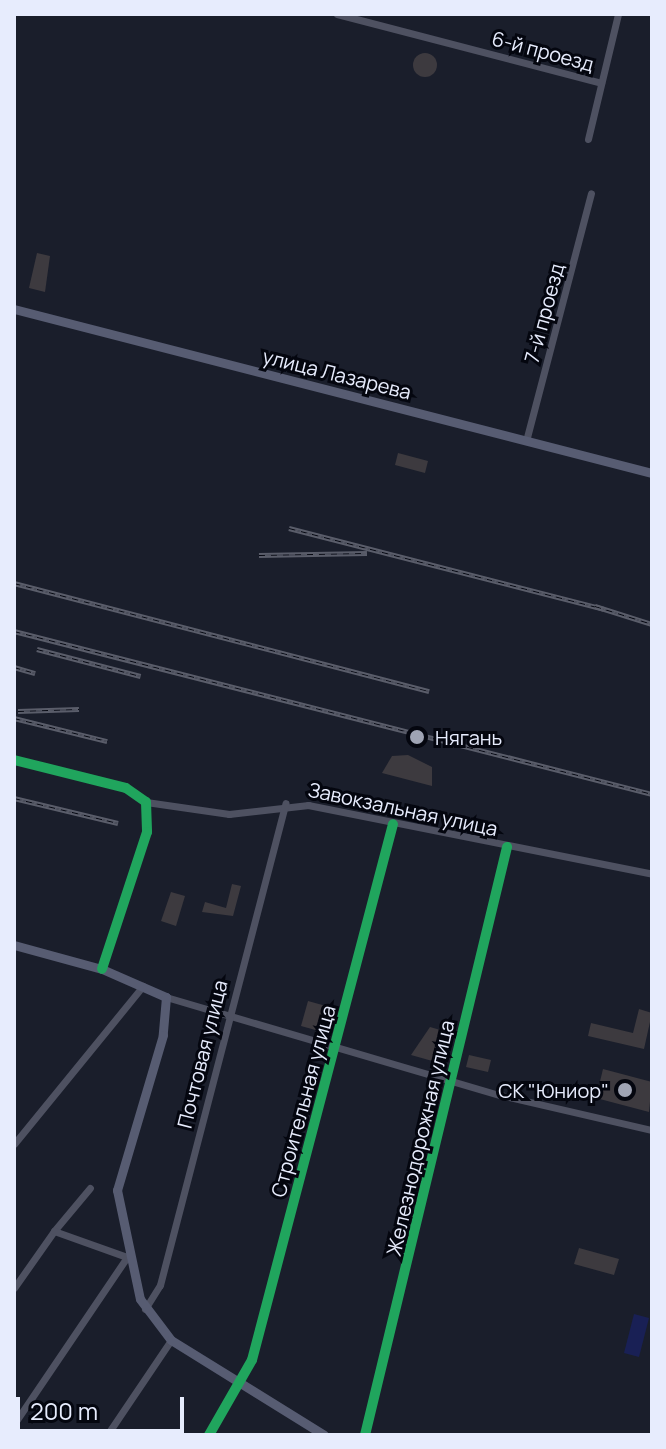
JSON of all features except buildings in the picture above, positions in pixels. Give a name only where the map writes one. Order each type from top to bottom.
[{"type":"main road","name":"улица Лазарева","points":[[14,309],[652,473]]},
{"type":"main road","points":[[16,945],[102,969],[166,997],[163,1035],[118,1181],[127,1257],[145,1309],[171,1340],[316,1433]]},
{"type":"street","name":"6-й проезд","points":[[337,14],[601,83]]},
{"type":"street","points":[[588,139],[618,14]]},
{"type":"street","name":"7-й проезд","points":[[526,441],[591,193]]},
{"type":"street","name":"Завокзальная улица","points":[[14,760],[126,788],[146,802],[229,814],[286,803],[652,874]]},
{"type":"street","points":[[102,969],[147,832],[146,802]]},
{"type":"street","name":"Почтовая улица","points":[[145,1309],[160,1285],[227,1018],[286,803]]},
{"type":"street","name":"Строительная улица","points":[[209,1435],[241,1385],[336,1049],[393,824]]},
{"type":"street","name":"Железнодорожная улица","points":[[365,1435],[507,847]]},
{"type":"street","points":[[14,958],[16,945]]},
{"type":"street","points":[[14,1144],[143,986]]},
{"type":"street","points":[[166,997],[336,1049],[652,1130]]},
{"type":"street","points":[[14,1288],[54,1231],[90,1188]]},
{"type":"street","points":[[14,1424],[127,1257],[54,1231]]},
{"type":"street","points":[[107,1435],[171,1340]]},
{"type":"shaded area","points":[[634,1314],[649,1318],[639,1357],[624,1353]]},
{"type":"railway","points":[[289,528],[604,609]]},
{"type":"railway","points":[[259,555],[367,553]]},
{"type":"railway","points":[[14,583],[429,691]]},
{"type":"railway","points":[[595,606],[652,624]]},
{"type":"railway","points":[[14,631],[652,794]]},
{"type":"railway","points":[[37,649],[141,676]]},
{"type":"railway","points":[[14,667],[35,673]]},
{"type":"railway","points":[[18,711],[79,709]]},
{"type":"railway","points":[[14,718],[107,741]]},
{"type":"railway","points":[[14,798],[118,823]]},
{"type":"cycle path","points":[[14,760],[126,788],[146,802],[147,832],[102,969]]},
{"type":"cycle path","points":[[209,1435],[252,1360],[393,824]]},
{"type":"cycle path","points":[[365,1435],[507,847]]},
{"type":"place","name":"Нягань","points":[[417,737]]},
{"type":"place","name":"СК \"Юниор\"","points":[[625,1090]]}]
